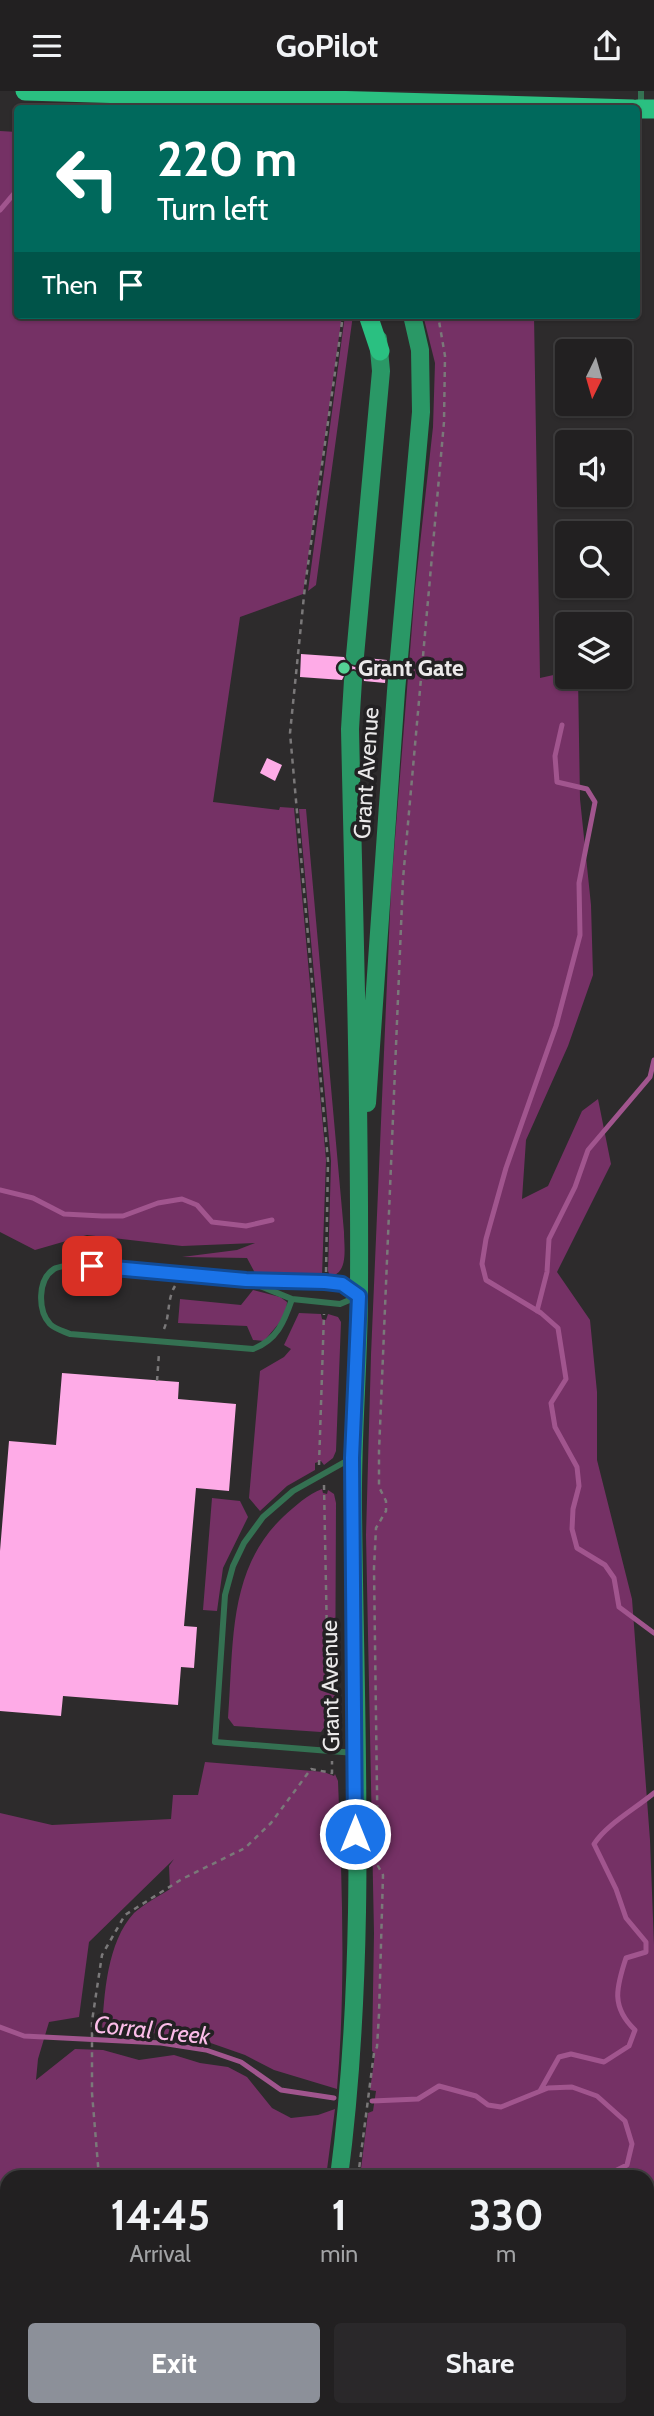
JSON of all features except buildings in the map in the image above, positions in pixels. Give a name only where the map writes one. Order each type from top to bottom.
[{"type":"highway","points":[[25,91],[125,92],[338,104],[514,102],[641,105]]},
{"type":"highway","points":[[97,93],[150,105]]},
{"type":"highway","points":[[369,319],[380,351]]},
{"type":"main road","points":[[355,656],[381,371],[375,319]]},
{"type":"main road","name":"Grant Avenue","points":[[359,1193],[376,1000],[396,691],[421,412],[420,350],[413,319]]},
{"type":"main road","name":"Grant Avenue","points":[[340,2170],[349,2104],[356,1941],[352,1458],[359,1296],[359,1193],[350,729],[353,680]]},
{"type":"lane","points":[[292,1299],[278,1332],[267,1344],[253,1349],[70,1334],[52,1327],[44,1316],[40,1300],[44,1282],[53,1269],[70,1265],[246,1280],[325,1282],[342,1284],[359,1296]]},
{"type":"lane","points":[[246,1280],[292,1299],[340,1304],[359,1296]]},
{"type":"lane","points":[[352,1458],[293,1491],[263,1517],[244,1543],[233,1566],[225,1595],[215,1742],[355,1753]]},
{"type":"path","points":[[325,1282],[328,1161],[290,733],[305,586],[342,319]]},
{"type":"path","points":[[359,2170],[377,2047],[379,2014],[383,1875],[379,1866],[374,1568],[376,1528],[386,1511],[386,1501],[379,1487],[379,1451],[402,879],[445,403],[444,356],[439,319]]},
{"type":"path","points":[[157,1381],[160,1341],[169,1318],[170,1294],[182,1274]]},
{"type":"path","points":[[98,2170],[92,2094],[92,2021],[102,1955],[125,1915],[182,1879],[245,1848],[271,1823],[311,1769],[333,1772],[328,1729],[325,1490],[319,1464],[324,1302]]},
{"type":"shaded area","points":[[0,131],[14,132],[14,319],[341,319],[303,594],[240,617],[213,802],[279,810],[280,807],[294,808],[326,1160],[322,1276],[255,1273],[247,1258],[182,1257],[237,1250],[255,1243],[182,1246],[87,1235],[35,1250],[0,1232]]},
{"type":"shaded area","points":[[344,319],[352,319],[316,585],[308,591]]},
{"type":"shaded area","points":[[424,319],[534,319],[540,678],[555,675],[555,689],[578,689],[580,799],[591,905],[593,975],[568,1046],[526,1140],[522,1199],[548,1186],[582,1111],[598,1099],[611,1164],[557,1272],[590,1320],[597,1392],[597,1460],[632,1599],[650,1840],[654,1945],[654,2170],[361,2170],[368,2113],[373,2111],[376,2091],[370,2090],[375,2054],[372,2051],[374,1933],[366,1535],[371,1355],[391,889],[415,589],[433,427],[435,363]]},
{"type":"shaded area","points":[[299,809],[306,809],[344,1232],[343,1265],[336,1274],[330,1276],[331,1161]]},
{"type":"shaded area","points":[[253,1290],[280,1297],[287,1302],[286,1315],[264,1341],[253,1340],[247,1326],[178,1323],[180,1299],[241,1305]]},
{"type":"shaded area","points":[[299,1313],[321,1314],[322,1319],[326,1320],[328,1314],[338,1317],[341,1322],[336,1451],[333,1458],[324,1465],[321,1461],[315,1463],[315,1470],[287,1486],[260,1511],[249,1498],[260,1371],[284,1357],[291,1349],[284,1345]]},
{"type":"shaded area","points":[[322,1489],[323,1493],[327,1494],[328,1490],[334,1494],[336,1503],[335,1722],[332,1727],[325,1726],[321,1732],[234,1726],[228,1718],[231,1664],[237,1610],[243,1585],[265,1538],[283,1517]]},
{"type":"shaded area","points":[[212,1498],[240,1501],[248,1517],[223,1568],[217,1611],[203,1610]]},
{"type":"shaded area","points":[[205,1762],[335,1774],[338,1781],[342,1897],[337,2089],[274,2070],[245,2055],[205,2041],[139,2031],[102,2032],[109,1969],[118,1939],[134,1913],[170,1889],[169,1866],[174,1859],[89,1942],[79,2017],[49,2022],[38,2059],[36,2080],[75,2049],[103,2050],[139,2060],[174,2055],[200,2063],[228,2067],[247,2077],[272,2108],[291,2118],[318,2115],[335,2109],[327,2170],[0,2170],[0,1813],[52,1825],[171,1819],[173,1795],[198,1795]]},
{"type":"waterway","points":[[0,210],[14,194]]},
{"type":"waterway","points":[[562,725],[555,756],[557,782],[587,789],[595,802],[579,883],[580,935],[556,1026],[506,1168],[486,1239],[482,1264],[486,1280],[541,1313],[558,1328],[566,1379],[551,1403],[555,1427],[577,1467],[579,1486],[573,1509],[572,1529],[577,1548],[605,1565],[614,1578],[619,1607],[654,1633]]},
{"type":"waterway","points":[[537,1311],[547,1272],[549,1239],[575,1187],[588,1150],[650,1077],[654,1060]]},
{"type":"waterway","points":[[0,1190],[33,1198],[64,1214],[123,1216],[158,1203],[182,1199],[197,1205],[212,1222],[246,1226],[272,1220]]},
{"type":"waterway","points":[[540,2091],[559,2057],[571,2054],[604,2062],[629,2046],[635,2030],[622,2013],[618,1988],[626,1958],[646,1952],[646,1942],[626,1918],[616,1889],[594,1844],[614,1823],[654,1793]]},
{"type":"waterway","name":"Corral Creek","points":[[0,2027],[24,2036],[161,2043],[206,2050],[241,2062],[281,2090],[334,2098]]},
{"type":"waterway","name":"Corral Creek","points":[[372,2101],[418,2099],[439,2086],[476,2096],[488,2105],[501,2107],[548,2088],[572,2087],[597,2096],[625,2121],[632,2144],[627,2165],[617,2170]]},
{"type":"place","name":"Grant Gate","points":[[344,668]]},
{"type":"route","points":[[92,1266],[246,1280],[325,1282],[342,1284],[359,1296],[352,1458],[355,1834]]}]
